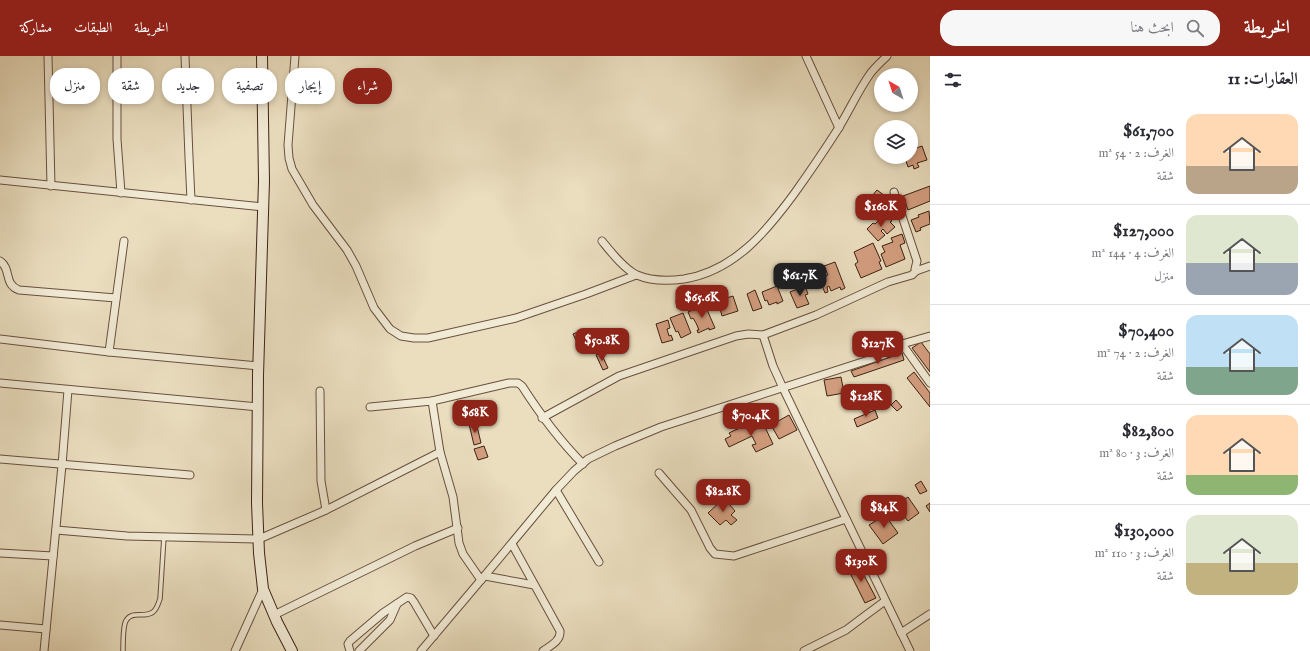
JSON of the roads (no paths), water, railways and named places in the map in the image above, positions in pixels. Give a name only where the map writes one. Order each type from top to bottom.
[{"type":"main road","points":[[262,56],[264,181],[258,366],[257,503],[263,589],[292,651]]},
{"type":"street","points":[[48,56],[51,186]]},
{"type":"street","points":[[117,56],[117,139],[122,193]]},
{"type":"street","points":[[186,56],[188,157],[191,200]]},
{"type":"street","points":[[295,56],[288,145],[292,169],[313,205],[347,250],[356,266],[374,308],[390,329],[401,336],[428,338],[477,328],[516,318],[636,275]]},
{"type":"street","points":[[806,56],[838,128]]},
{"type":"street","points":[[602,241],[616,257],[636,275],[655,280],[674,281],[695,277],[715,270],[742,252],[759,237],[780,213],[803,182],[871,73],[887,56]]},
{"type":"street","points":[[0,180],[263,207]]},
{"type":"street","points":[[894,192],[917,261],[915,269],[916,272]]},
{"type":"street","points":[[109,352],[124,241]]},
{"type":"street","points":[[0,261],[6,268],[9,282],[13,287],[19,290],[116,298]]},
{"type":"street","points":[[542,418],[619,376],[736,336],[748,334],[764,335],[816,315],[888,282],[912,275],[930,266]]},
{"type":"street","points":[[764,335],[773,366],[783,388],[910,651]]},
{"type":"street","points":[[421,651],[556,490],[588,459],[661,427],[884,355],[902,344],[930,336]]},
{"type":"street","points":[[0,339],[109,352],[258,366]]},
{"type":"street","points":[[902,344],[930,383]]},
{"type":"street","points":[[0,383],[258,406]]},
{"type":"street","points":[[370,407],[432,401],[510,383],[518,383],[522,386],[542,418],[583,464]]},
{"type":"street","points":[[44,651],[68,390]]},
{"type":"street","points":[[320,391],[321,481],[326,510]]},
{"type":"street","points":[[432,401],[440,452],[452,497],[463,554],[483,578],[534,585]]},
{"type":"street","points":[[56,530],[127,536],[259,539],[326,510],[440,452]]},
{"type":"street","points":[[0,459],[190,475]]},
{"type":"street","points":[[659,473],[691,510],[710,548],[715,554],[723,556],[734,556],[846,519]]},
{"type":"street","points":[[556,490],[599,562]]},
{"type":"street","points":[[274,615],[415,546],[458,528]]},
{"type":"street","points":[[512,544],[560,631],[557,641],[543,651]]},
{"type":"street","points":[[0,553],[53,556]]},
{"type":"street","points":[[235,651],[263,589]]},
{"type":"street","points":[[350,651],[348,644],[350,641],[383,613],[407,597],[411,598],[434,636]]},
{"type":"street","points":[[804,651],[846,630],[885,601]]},
{"type":"street","points":[[359,651],[390,620],[397,604]]},
{"type":"street","points":[[901,633],[930,614]]},
{"type":"street","points":[[0,626],[46,629]]},
{"type":"lane","points":[[123,651],[125,623],[128,617],[153,612],[160,599],[164,536]]}]
